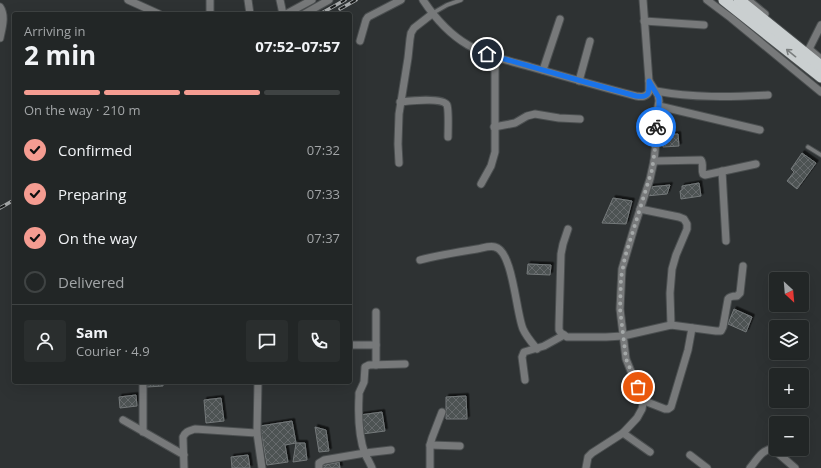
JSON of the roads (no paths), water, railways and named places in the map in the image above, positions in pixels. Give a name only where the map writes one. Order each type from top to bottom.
[{"type":"highway","points":[[724,0],[821,77]]},
{"type":"highway","points":[[739,0],[821,66]]},
{"type":"street","points":[[128,0],[155,12]]},
{"type":"street","points":[[210,0],[210,12]]},
{"type":"street","points":[[248,0],[250,12]]},
{"type":"street","points":[[280,0],[284,12]]},
{"type":"street","points":[[289,12],[312,0]]},
{"type":"street","points":[[308,12],[329,0]]},
{"type":"street","points":[[360,41],[366,20],[368,18],[401,0]]},
{"type":"street","points":[[424,0],[432,14],[452,34],[479,51],[579,81],[643,97],[649,92],[643,0]]},
{"type":"street","points":[[707,0],[821,92]]},
{"type":"street","points":[[748,0],[821,59]]},
{"type":"street","points":[[0,7],[3,11],[0,38]]},
{"type":"street","points":[[399,162],[398,144],[400,102],[411,33],[414,28],[432,14]]},
{"type":"street","points":[[543,70],[560,19]]},
{"type":"street","points":[[644,21],[704,25]]},
{"type":"street","points":[[808,49],[821,25]]},
{"type":"street","points":[[579,81],[590,41]]},
{"type":"street","points":[[481,184],[493,159],[494,152],[495,57]]},
{"type":"street","points":[[586,468],[588,457],[623,433],[637,418],[642,410],[643,403],[641,396],[626,359],[620,309],[622,274],[625,257],[650,179],[654,161],[656,117],[659,106],[659,98],[649,81]]},
{"type":"street","points":[[656,91],[709,97],[768,95]]},
{"type":"street","points":[[400,102],[436,101],[446,104],[448,110],[448,137]]},
{"type":"street","points":[[659,106],[760,130]]},
{"type":"street","points":[[494,127],[515,123],[527,116],[535,114],[559,118],[580,119]]},
{"type":"street","points":[[654,161],[701,160],[703,163],[702,172],[704,175],[756,164]]},
{"type":"street","points":[[722,171],[726,241]]},
{"type":"street","points":[[640,209],[679,217],[684,219],[687,224],[687,229],[672,269],[670,294],[671,325]]},
{"type":"street","points":[[564,336],[559,330],[561,254],[568,229]]},
{"type":"street","points":[[420,260],[448,253],[497,247],[505,258],[510,269],[520,320],[523,328],[529,340],[537,349]]},
{"type":"street","points":[[525,380],[522,356],[524,352],[537,349],[564,336],[623,336],[671,325],[716,331],[723,330],[728,299],[732,296],[738,296],[740,292],[743,266]]},
{"type":"street","points":[[376,312],[376,365]]},
{"type":"street","points":[[642,400],[665,410],[671,407],[688,350],[692,328]]},
{"type":"street","points":[[352,345],[376,345]]},
{"type":"street","points":[[372,468],[365,453],[360,435],[358,416],[359,396],[364,382],[365,367],[367,365],[405,364]]},
{"type":"street","points":[[143,384],[143,432]]},
{"type":"street","points":[[258,384],[257,433],[262,468]]},
{"type":"street","points":[[430,468],[430,445],[442,412]]},
{"type":"street","points":[[123,420],[184,455]]},
{"type":"street","points":[[184,468],[183,437],[185,433],[189,431],[257,433]]},
{"type":"street","points":[[623,433],[650,452]]},
{"type":"street","points":[[430,445],[460,446]]},
{"type":"street","points":[[750,468],[766,450],[774,449],[795,468]]},
{"type":"street","points":[[319,468],[319,463],[324,460],[391,450]]},
{"type":"street","points":[[690,455],[707,468]]},
{"type":"lane","points":[[432,14],[447,5],[461,0]]},
{"type":"lane","points":[[808,147],[821,155]]},
{"type":"railway","points":[[324,12],[345,0]]},
{"type":"railway","points":[[340,9],[356,0]]},
{"type":"railway","points":[[0,208],[12,201]]}]
